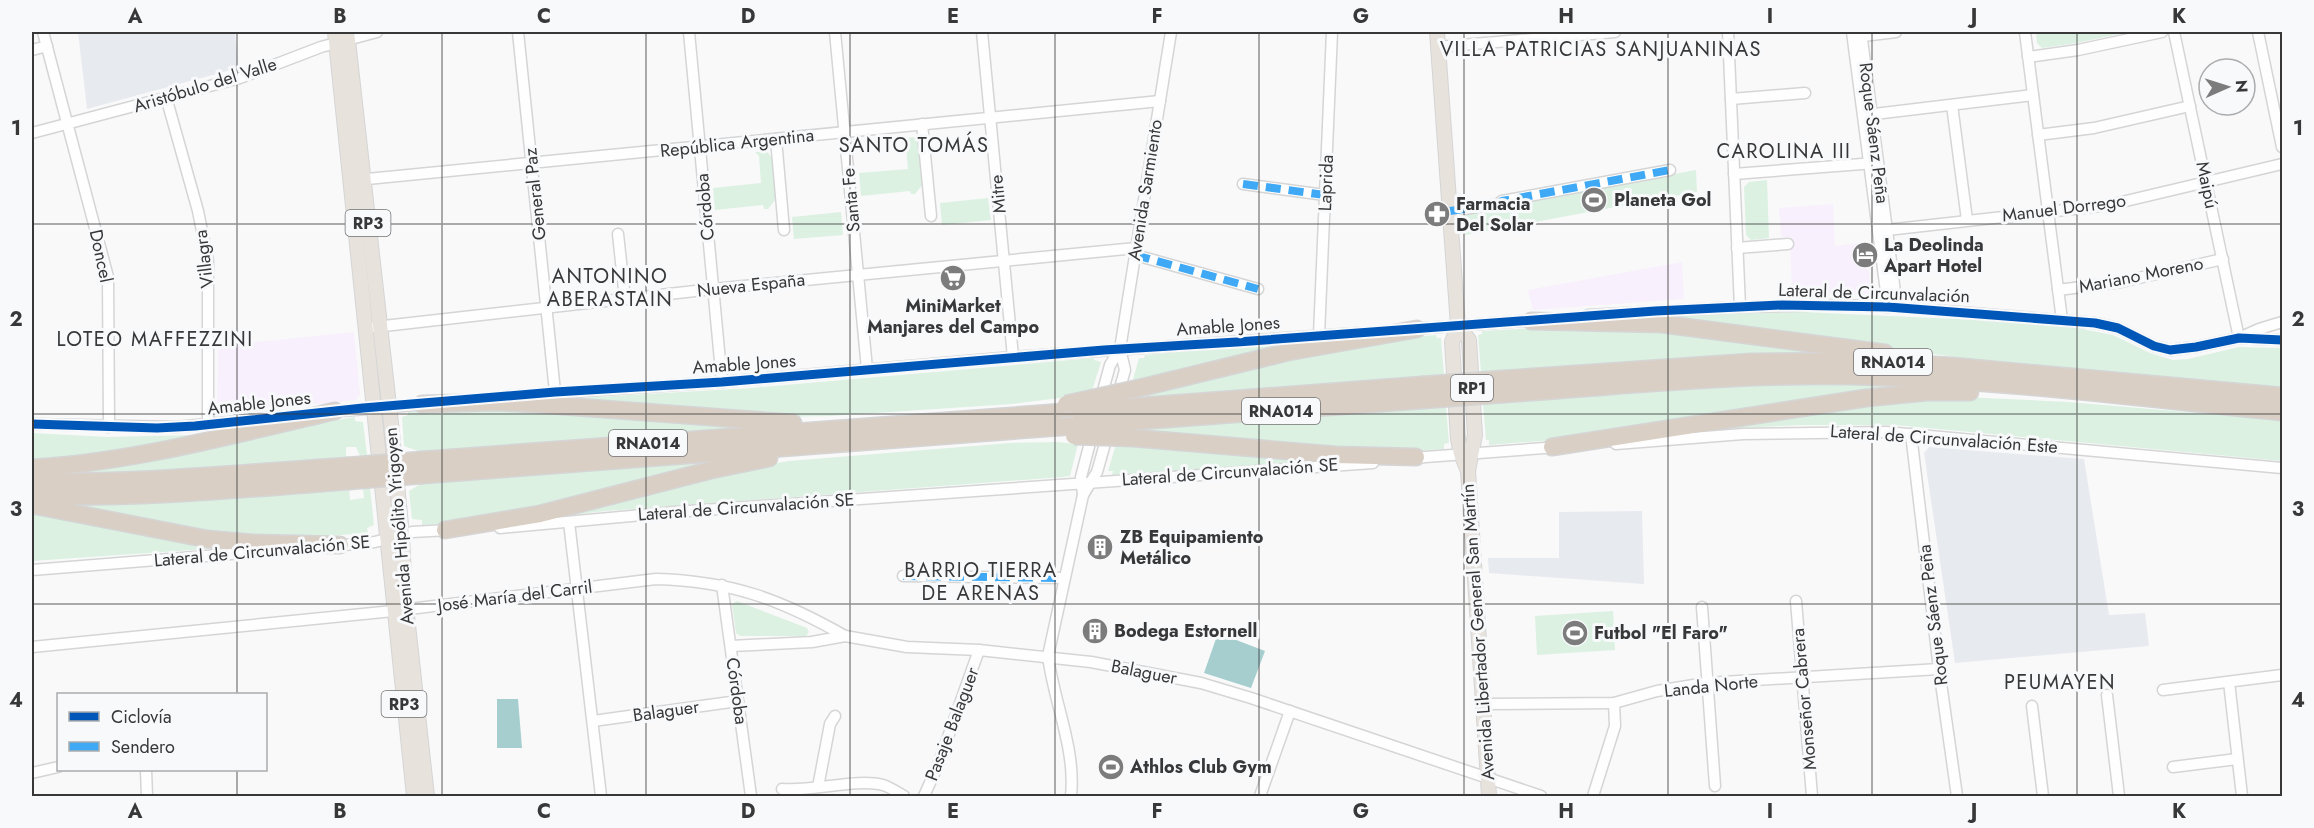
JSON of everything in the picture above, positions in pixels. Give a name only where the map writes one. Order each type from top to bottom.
[{"type":"highway","points":[[1530,321],[1681,326],[1874,351],[1981,368]]},
{"type":"highway","points":[[1062,419],[1148,386],[1297,350],[1417,329]]},
{"type":"highway","name":"RNA014","points":[[422,468],[875,426],[1141,414],[1504,386],[1704,365],[1794,361],[1890,362],[1981,368],[2283,396]]},
{"type":"highway","name":"RNA014","points":[[1504,386],[1793,376],[1920,378],[2283,412]]},
{"type":"highway","points":[[1552,447],[1890,396],[1968,392],[2082,393]]},
{"type":"highway","points":[[422,404],[497,402],[748,421],[875,426]]},
{"type":"highway","points":[[32,468],[85,464],[131,456],[335,411]]},
{"type":"highway","points":[[1062,419],[1134,438],[1336,455],[1416,457]]},
{"type":"highway","name":"RNA014","points":[[32,481],[348,473],[978,434],[1062,419]]},
{"type":"highway","points":[[445,530],[540,514],[732,466],[857,442]]},
{"type":"highway","name":"RNA014","points":[[32,496],[90,498],[173,494],[348,473]]},
{"type":"highway","points":[[32,505],[215,540],[340,545]]},
{"type":"main road","name":"Avenida Libertador General San Martín","points":[[1437,32],[1458,326],[1452,342],[1468,471],[1485,704],[1489,796]]},
{"type":"main road","name":"Avenida Hipólito Yrigoyen","points":[[342,37],[381,407],[387,539],[400,610],[427,796]]},
{"type":"main road","name":"Avenida Hipólito Yrigoyen","points":[[381,407],[402,535],[400,610],[414,796]]},
{"type":"street","name":"Doncel","points":[[43,32],[108,277],[109,427]]},
{"type":"street","name":"Aristóbulo del Valle","points":[[32,133],[240,78],[342,37],[377,32]]},
{"type":"street","name":"General Paz","points":[[518,32],[555,392]]},
{"type":"street","name":"Córdoba","points":[[689,32],[722,382]]},
{"type":"street","name":"Santa Fe","points":[[835,32],[867,369]]},
{"type":"street","name":"Mitre","points":[[982,32],[1013,357]]},
{"type":"street","name":"Avenida Sarmiento","points":[[1071,796],[1072,763],[1052,683],[1048,656],[1087,482],[1110,365],[1120,349],[1171,32]]},
{"type":"street","name":"Laprida","points":[[1319,335],[1332,32]]},
{"type":"street","points":[[1438,47],[1615,32]]},
{"type":"street","points":[[1728,32],[1740,307]]},
{"type":"street","points":[[1857,34],[1896,32]]},
{"type":"street","points":[[2025,32],[2062,320]]},
{"type":"street","points":[[2028,57],[2078,50],[2162,32]]},
{"type":"street","name":"Maipú","points":[[2174,32],[2239,338]]},
{"type":"street","points":[[2258,32],[2283,147]]},
{"type":"street","name":"Roque Sáenz Peña","points":[[1857,34],[1892,307]]},
{"type":"street","points":[[32,50],[47,46]]},
{"type":"street","points":[[1731,99],[1805,93]]},
{"type":"street","points":[[1868,115],[2033,95]]},
{"type":"street","name":"Villagra","points":[[166,97],[198,211],[208,261],[208,425]]},
{"type":"street","name":"República Argentina","points":[[357,180],[1160,101]]},
{"type":"street","points":[[1952,105],[1967,220]]},
{"type":"street","points":[[2038,135],[2094,128],[2190,106]]},
{"type":"street","points":[[922,124],[931,216]]},
{"type":"street","points":[[776,139],[784,230]]},
{"type":"street","points":[[1734,174],[1874,163]]},
{"type":"street","name":"Manuel Dorrego","points":[[1882,231],[2109,205],[2283,164]]},
{"type":"street","points":[[1450,211],[1482,207],[1502,201],[1670,170]]},
{"type":"street","points":[[1243,184],[1325,195]]},
{"type":"street","points":[[618,234],[625,299]]},
{"type":"street","points":[[1737,248],[1788,244]]},
{"type":"street","points":[[1135,252],[1258,289]]},
{"type":"street","name":"Nueva España","points":[[373,327],[713,289],[1004,261],[1135,252]]},
{"type":"street","name":"Mariano Moreno","points":[[2058,290],[2121,282],[2223,259]]},
{"type":"street","name":"Lateral de Circunvalación","points":[[1458,326],[1644,311],[1740,307],[1892,307],[2108,325],[2154,346],[2170,350],[2239,338],[2283,340]]},
{"type":"street","points":[[2239,338],[2283,322]]},
{"type":"street","name":"Amable Jones","points":[[32,424],[176,428],[335,411],[555,392],[722,382],[1013,357],[1458,326]]},
{"type":"street","name":"Lateral de Circunvalación Este","points":[[1466,454],[1743,434],[1861,432],[1911,434],[2283,468]]},
{"type":"street","name":"Roque Sáenz Peña","points":[[1911,434],[1939,669],[1957,796]]},
{"type":"street","name":"Lateral de Circunvalación SE","points":[[32,570],[340,545],[445,530],[1361,464],[1466,454]]},
{"type":"street","points":[[569,522],[601,796]]},
{"type":"street","points":[[903,576],[1064,578]]},
{"type":"street","name":"José María del Carril","points":[[32,647],[400,610],[656,579],[689,580],[722,585],[775,601],[806,614],[845,636]]},
{"type":"street","name":"Córdoba","points":[[722,585],[751,796]]},
{"type":"street","name":"Monseñor Cabrera","points":[[1796,601],[1812,796]]},
{"type":"street","points":[[1702,607],[1715,786]]},
{"type":"street","name":"Balaguer","points":[[731,646],[812,642],[845,636],[907,647],[979,650],[1091,662],[1201,683],[1541,796]]},
{"type":"street","name":"Pasaje Balaguer","points":[[924,796],[938,765],[979,650]]},
{"type":"street","name":"Landa Norte","points":[[1485,704],[1614,703],[1657,691],[1706,683],[1939,669]]},
{"type":"street","points":[[2163,690],[2283,675]]},
{"type":"street","points":[[2229,682],[2242,796]]},
{"type":"street","points":[[2107,695],[2119,796]]},
{"type":"street","name":"Balaguer","points":[[593,722],[738,701]]},
{"type":"street","points":[[1593,796],[1615,726],[1614,703]]},
{"type":"street","points":[[2032,706],[2043,796]]},
{"type":"street","points":[[1260,796],[1290,711]]},
{"type":"street","points":[[818,788],[830,724],[835,716]]},
{"type":"street","points":[[2173,767],[2237,759]]},
{"type":"street","points":[[32,773],[57,767]]},
{"type":"street","points":[[146,771],[147,796]]},
{"type":"street","name":"Pasaje Balaguer","points":[[782,789],[799,790],[859,784],[883,785],[904,796]]},
{"type":"shaded area","points":[[78,32],[235,32],[238,68],[87,109]]},
{"type":"shaded area","name":"La Deolinda Apart Hotel","points":[[1833,204],[1835,246],[1865,242],[1871,289],[1867,295],[1792,294],[1790,237],[1781,237],[1779,208]]},
{"type":"shaded area","points":[[1682,262],[1684,299],[1533,310],[1528,290]]},
{"type":"shaded area","points":[[354,332],[360,394],[356,400],[223,414],[217,409],[218,343],[256,342]]},
{"type":"shaded area","points":[[1929,447],[2084,459],[2109,615],[2145,613],[2149,646],[1955,663],[1924,453]]},
{"type":"shaded area","points":[[1642,511],[1644,584],[1489,573],[1488,558],[1559,558],[1559,512]]},
{"type":"green space","points":[[2036,32],[2129,32],[2042,48],[2037,43]]},
{"type":"green space","points":[[914,137],[919,143],[923,184],[915,194],[911,194],[910,191],[861,196],[859,173],[908,169],[906,147],[899,139]]},
{"type":"green space","points":[[767,151],[772,158],[776,199],[768,209],[764,209],[763,205],[715,210],[713,188],[761,183],[759,156],[755,152]]},
{"type":"green space","name":"Planeta Gol","points":[[1696,170],[1697,192],[1465,235],[1463,213]]},
{"type":"green space","points":[[1767,180],[1769,238],[1751,240],[1746,235],[1744,187],[1749,182]]},
{"type":"green space","points":[[988,198],[991,220],[942,225],[940,203]]},
{"type":"green space","points":[[841,212],[843,235],[794,239],[792,217]]},
{"type":"green space","points":[[1804,312],[1977,320],[2077,328],[2113,335],[2150,353],[2173,360],[2188,359],[2239,347],[2282,348],[2282,389],[1971,359],[1646,316]]},
{"type":"green space","points":[[1592,325],[1647,326],[1828,353],[1723,356],[1481,372],[1478,335],[1482,334],[1482,331]]},
{"type":"green space","points":[[1436,335],[1437,338],[1441,338],[1444,375],[1098,401],[1380,340]]},
{"type":"green space","points":[[1342,337],[1132,383],[1139,358],[1144,358],[1145,355]]},
{"type":"green space","points":[[1094,358],[1101,362],[1092,391],[1067,397],[1012,404],[830,416],[772,417],[563,399],[750,388]]},
{"type":"green space","points":[[1772,384],[1946,387],[1604,436],[1489,445],[1489,440],[1486,440],[1483,404]]},
{"type":"green space","points":[[1943,396],[2068,402],[2282,420],[2282,461],[1895,425],[1800,425],[1722,429],[1881,401]]},
{"type":"green space","points":[[476,407],[747,428],[421,452],[404,446],[402,417],[408,415],[408,412]]},
{"type":"green space","points":[[1446,407],[1449,443],[1444,444],[1444,449],[1396,452],[1141,435],[1143,429]]},
{"type":"green space","points":[[355,417],[355,421],[363,422],[367,455],[360,456],[356,447],[346,447],[346,458],[229,467],[112,472],[34,471]]},
{"type":"green space","points":[[32,433],[108,437],[192,435],[191,438],[128,451],[32,463]]},
{"type":"green space","points":[[1010,443],[1078,444],[1070,476],[606,511],[545,518],[755,467],[789,461]]},
{"type":"green space","points":[[1116,444],[1358,459],[1112,475],[1113,471],[1108,471]]},
{"type":"green space","points":[[747,458],[480,521],[422,525],[422,520],[412,519],[409,491],[424,482]]},
{"type":"green space","points":[[349,488],[350,500],[364,498],[363,489],[370,488],[374,525],[367,528],[368,533],[260,541],[64,506]]},
{"type":"green space","points":[[32,511],[221,548],[32,561]]},
{"type":"green space","points":[[737,601],[807,628],[809,632],[806,636],[740,636],[736,633],[732,604]]},
{"type":"green space","name":"Futbol \"El Faro\"","points":[[1613,611],[1615,650],[1537,655],[1535,616]]},
{"type":"water","points":[[1218,633],[1265,651],[1251,688],[1204,673]]},
{"type":"water","points":[[497,699],[518,699],[522,748],[497,748]]},
{"type":"marked path","points":[[1450,211],[1498,204],[1502,201],[1670,170]]},
{"type":"marked path","points":[[1243,184],[1325,195]]},
{"type":"marked path","points":[[1135,255],[1258,289]]},
{"type":"marked path","points":[[903,576],[1064,578]]},
{"type":"cycle path","points":[[32,424],[157,428],[195,426],[363,408],[555,392],[722,382],[1104,350],[1655,311],[1782,305],[1888,307],[2095,323],[2118,328],[2154,346],[2170,350],[2239,338],[2282,340]]},
{"type":"place","name":"Planeta Gol","points":[[1594,200]]},
{"type":"place","name":"Farmacia Del Solar","points":[[1437,214]]},
{"type":"place","name":"La Deolinda Apart Hotel","points":[[1865,255]]},
{"type":"place","name":"MiniMarket Manjares del Campo","points":[[953,278]]},
{"type":"place","name":"ZB Equipamiento Metálico","points":[[1100,547]]},
{"type":"place","name":"Bodega Estornell","points":[[1095,631]]},
{"type":"place","name":"Futbol \"El Faro\"","points":[[1575,633]]},
{"type":"place","name":"Athlos Club Gym","points":[[1111,767]]},
{"type":"district","name":"VILLA PATRICIAS SANJUANINAS","points":[[1601,49]]},
{"type":"district","name":"SANTO TOMÁS","points":[[914,145]]},
{"type":"district","name":"CAROLINA III","points":[[1784,151]]},
{"type":"district","name":"ANTONINO ABERASTAIN","points":[[610,288]]},
{"type":"district","name":"LOTEO MAFFEZZINI","points":[[155,339]]},
{"type":"district","name":"BARRIO TIERRA DE ARENAS","points":[[981,582]]},
{"type":"district","name":"PEUMAYEN","points":[[2060,682]]}]
